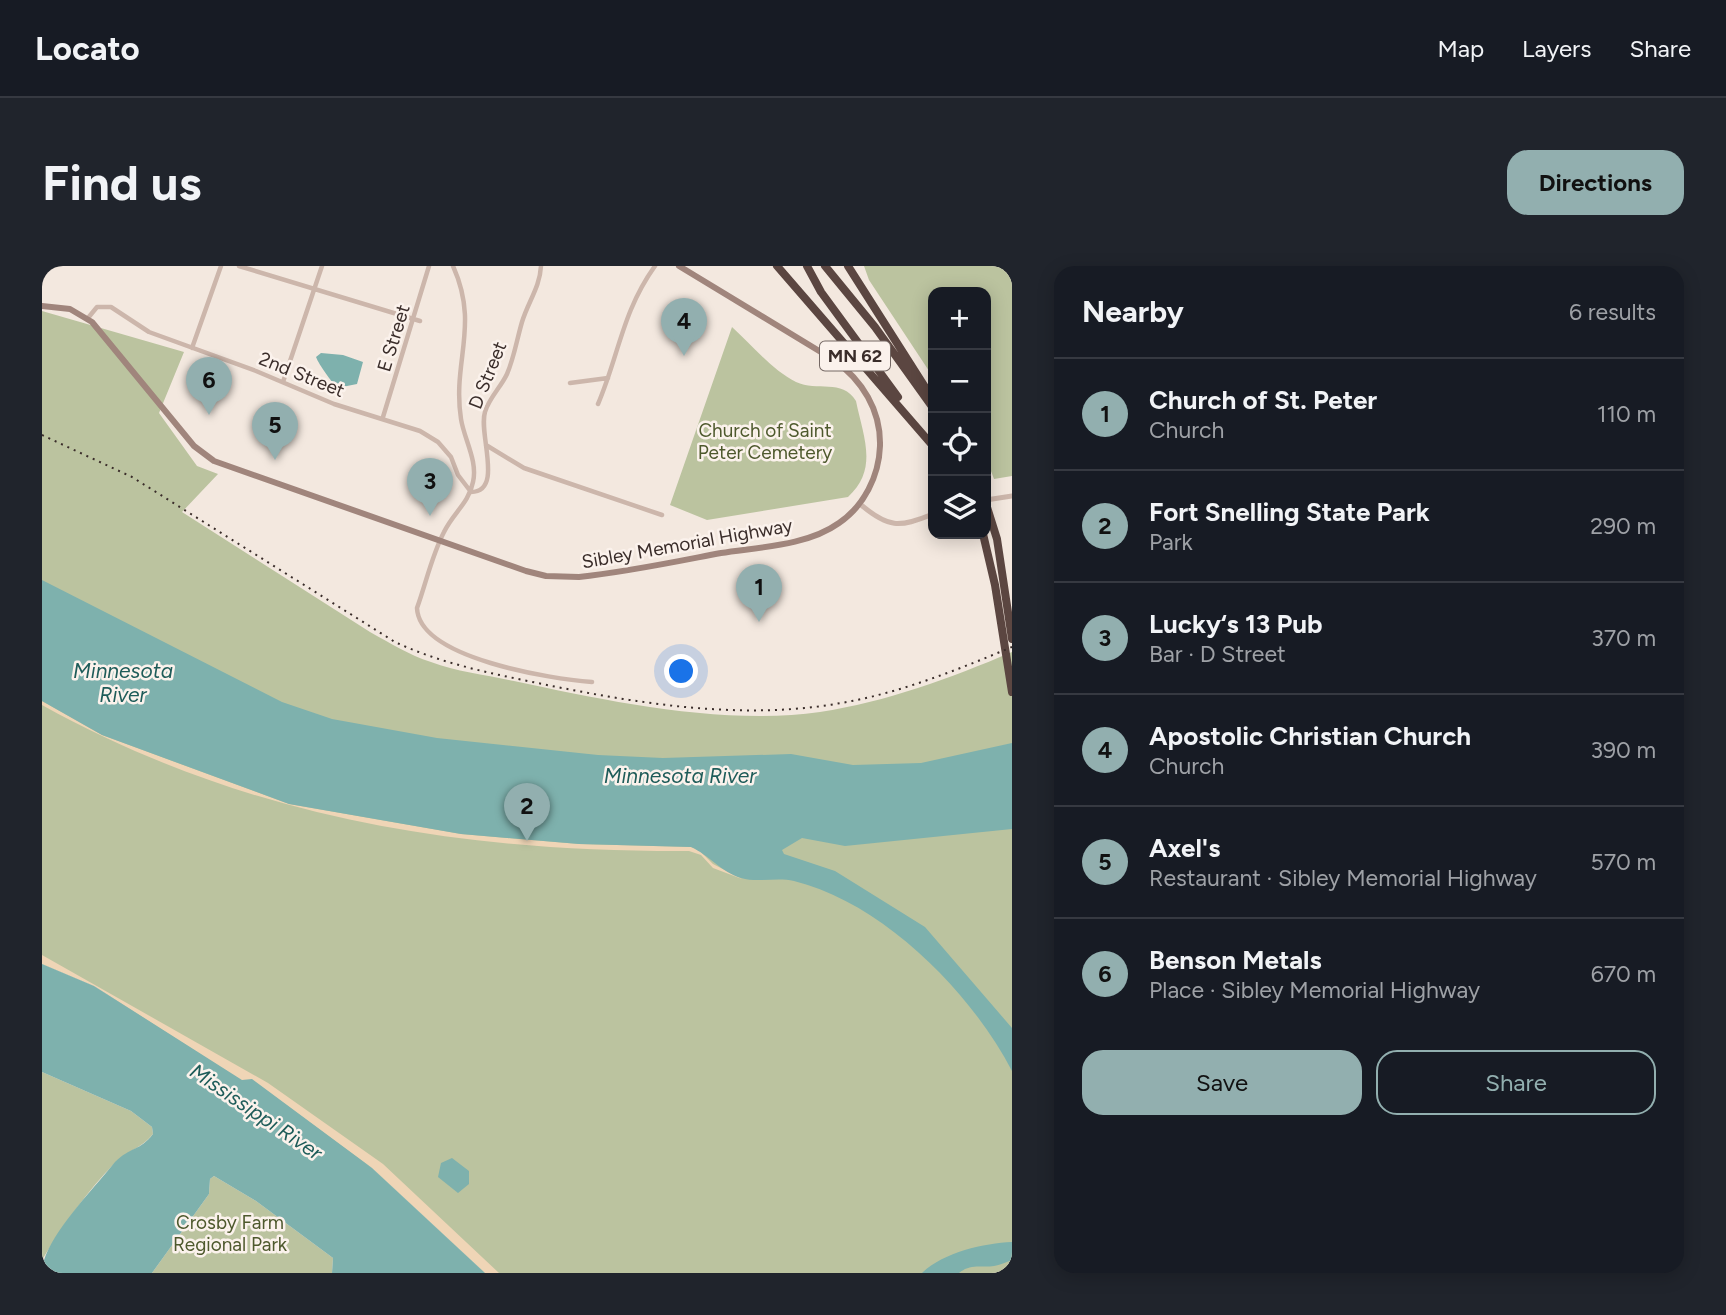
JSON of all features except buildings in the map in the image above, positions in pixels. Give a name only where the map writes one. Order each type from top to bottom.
[{"type":"highway","name":"MN 62","points":[[777,266],[928,439]]},
{"type":"highway","points":[[807,266],[846,328],[928,438]]},
{"type":"highway","name":"MN 62","points":[[825,266],[875,327],[928,401]]},
{"type":"highway","points":[[848,266],[928,392]]},
{"type":"highway","points":[[991,520],[997,539],[1012,692]]},
{"type":"highway","points":[[984,539],[1012,639]]},
{"type":"main road","name":"Sibley Memorial Highway","points":[[88,318],[194,446],[208,458],[533,573],[579,578],[806,538],[838,524],[860,503],[876,470],[880,439],[872,405],[859,382],[834,360],[679,266]]},
{"type":"main road","points":[[42,306],[69,309],[88,318]]},
{"type":"street","points":[[192,348],[221,266]]},
{"type":"street","points":[[240,266],[420,321]]},
{"type":"street","points":[[283,382],[322,266]]},
{"type":"street","name":"E Street","points":[[383,417],[429,266]]},
{"type":"street","points":[[453,266],[463,293],[467,325],[458,388],[461,421],[475,472],[471,492]]},
{"type":"street","name":"D Street","points":[[541,266],[540,282],[523,318],[507,373],[485,411],[482,427],[490,474],[484,488],[471,492],[440,541],[417,608],[418,618],[423,626],[449,646],[476,658],[547,678],[592,682]]},
{"type":"street","points":[[598,404],[608,378],[618,337],[641,284],[655,266]]},
{"type":"street","name":"2nd Street","points":[[88,318],[92,311],[102,306],[114,309],[149,332],[334,404],[420,430],[438,442],[451,457],[458,475],[471,492]]},
{"type":"street","points":[[570,383],[608,378]]},
{"type":"street","points":[[485,444],[524,468],[662,515]]},
{"type":"street","points":[[991,501],[1012,496]]},
{"type":"street","points":[[860,503],[877,517],[895,524],[928,515]]},
{"type":"green space","points":[[864,266],[1012,266],[1012,476],[994,479],[991,471],[991,287],[928,287],[928,369],[869,280]]},
{"type":"green space","points":[[42,311],[184,352],[159,413],[197,466],[218,474],[182,512],[370,632],[423,659],[462,671],[627,703],[706,714],[783,716],[845,708],[894,695],[942,680],[1012,652],[1012,1273],[485,1273],[372,1168],[94,986],[42,964]]},
{"type":"green space","name":"Church of Saint Peter Cemetery","points":[[732,327],[787,377],[804,385],[844,390],[856,401],[865,439],[866,464],[858,486],[848,497],[707,520],[670,505]]},
{"type":"green space","points":[[42,1072],[131,1111],[152,1127],[153,1134],[120,1159],[95,1185],[42,1260]]},
{"type":"green space","name":"Crosby Farm Regional Park","points":[[214,1176],[256,1201],[333,1258],[332,1273],[152,1273],[209,1194],[210,1179]]},
{"type":"sand","points":[[42,701],[102,735],[289,804],[461,834],[579,844],[691,847],[700,851],[713,864],[742,879],[713,868],[701,855],[689,851],[519,845],[355,821],[275,801],[197,776],[119,744],[42,705]]},
{"type":"sand","points":[[42,955],[268,1083],[383,1164],[499,1273],[485,1273],[372,1168],[252,1080],[242,1081],[94,986],[42,964]]},
{"type":"water","points":[[321,353],[343,355],[363,362],[357,384],[337,388],[316,357]]},
{"type":"water","name":"Minnesota River","points":[[42,580],[282,702],[332,719],[437,738],[598,755],[663,758],[791,754],[853,765],[921,763],[1012,743],[1012,829],[845,846],[802,838],[782,850],[784,854],[835,871],[925,927],[1012,1028],[1012,1071],[973,1011],[921,955],[860,909],[827,892],[794,881],[741,878],[727,872],[691,847],[579,844],[461,834],[289,804],[102,735],[42,701]]},
{"type":"water","name":"Mississippi River","points":[[42,964],[94,986],[242,1080],[252,1079],[372,1168],[485,1273],[332,1273],[333,1258],[256,1201],[214,1176],[210,1179],[209,1194],[152,1273],[42,1273],[50,1246],[71,1215],[115,1162],[153,1134],[152,1127],[131,1111],[42,1072]]},
{"type":"water","points":[[452,1158],[469,1171],[469,1184],[458,1193],[438,1177],[441,1163]]},
{"type":"water","points":[[1012,1242],[1012,1260],[1001,1264],[972,1267],[959,1273],[922,1273],[930,1266],[964,1250]]},
{"type":"railway","points":[[42,435],[132,477],[395,642],[452,663],[512,678],[588,693],[696,708],[805,708],[863,699],[907,687],[1012,647]]},
{"type":"place","name":"Apostolic Christian Church","points":[[684,356]]},
{"type":"place","name":"Benson Metals","points":[[209,415]]},
{"type":"place","name":"Axel's","points":[[275,460]]},
{"type":"place","name":"Lucky‘s 13 Pub","points":[[430,516]]},
{"type":"place","name":"Church of St. Peter","points":[[759,622]]},
{"type":"place","name":"Fort Snelling State Park","points":[[527,841]]}]
